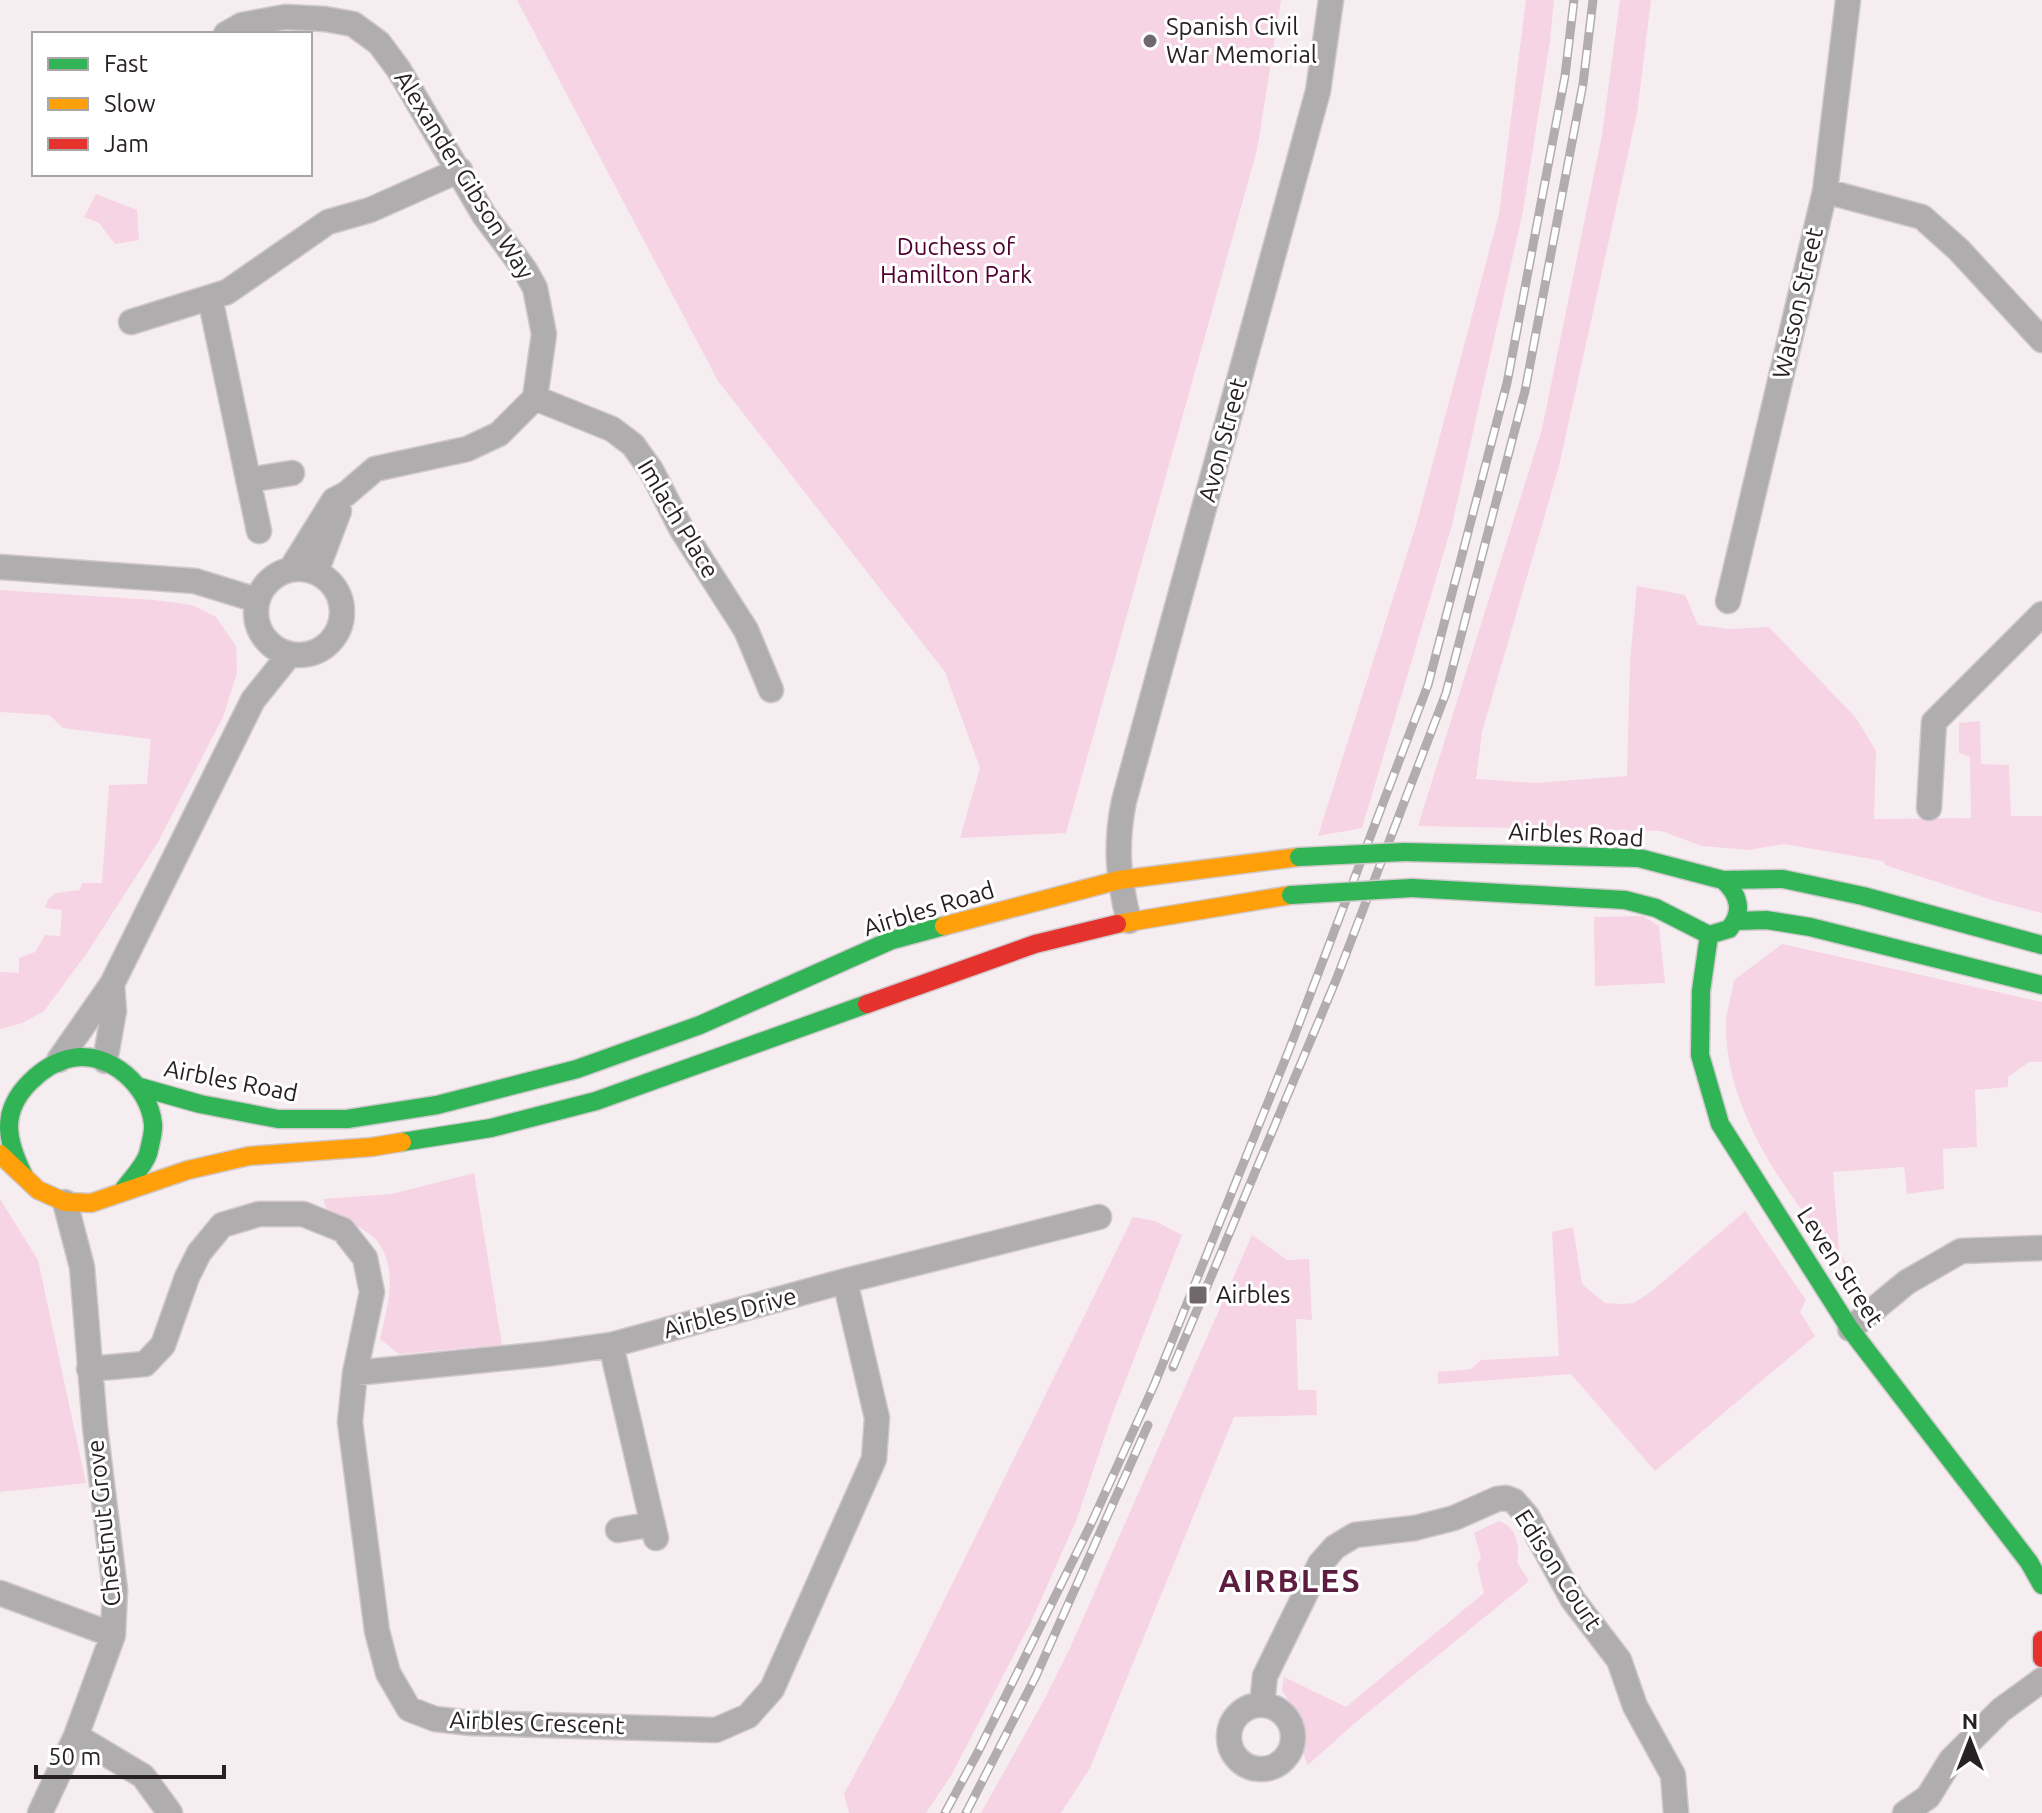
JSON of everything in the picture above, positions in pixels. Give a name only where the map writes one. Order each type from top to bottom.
[{"type":"main road","name":"Airbles Road","points":[[140,1087],[200,1104],[278,1119],[347,1119],[437,1105],[577,1069],[700,1025],[892,940],[1119,880],[1299,857],[1404,852],[1639,858],[1716,878],[1783,879],[1863,896],[2042,945]]},
{"type":"main road","points":[[0,1154],[38,1190],[65,1202],[91,1203],[124,1189],[249,1156],[372,1147],[491,1128],[596,1101],[1021,949],[1129,921],[1291,895],[1412,888],[1597,896],[1650,905],[1709,935],[1729,928],[1735,921],[1739,899],[1731,885],[1716,878],[1692,882],[1684,896],[1683,915],[1689,924]]},
{"type":"main road","points":[[1735,921],[1766,920],[1810,927],[2042,985]]},
{"type":"main road","name":"Leven Street","points":[[1709,935],[1701,991],[1700,1055],[1720,1124],[1850,1329],[2029,1562],[2042,1585]]},
{"type":"main road","points":[[24,1176],[12,1153],[8,1125],[21,1079],[59,1060],[86,1057],[105,1061]]},
{"type":"main road","name":"Airbles Road","points":[[105,1061],[122,1069],[140,1087],[153,1117],[154,1142],[141,1173],[124,1189]]},
{"type":"main road","points":[[2042,1640],[2042,1658]]},
{"type":"street","name":"Avon Street","points":[[1129,921],[1119,880],[1118,833],[1124,801],[1318,91],[1331,0]]},
{"type":"street","name":"Watson Street","points":[[1728,601],[1825,191],[1848,0]]},
{"type":"street","name":"Alexander Gibson Way","points":[[230,32],[242,25],[285,17],[325,19],[353,24],[379,43],[460,170],[484,215],[535,288],[544,334],[535,398]]},
{"type":"street","points":[[131,322],[227,292],[328,222],[370,210],[460,170]]},
{"type":"street","points":[[1825,191],[1922,217],[1959,250],[2042,340]]},
{"type":"street","points":[[210,298],[259,531]]},
{"type":"street","points":[[291,569],[334,500],[346,494],[375,469],[467,449],[499,434],[535,398]]},
{"type":"street","name":"Imlach Place","points":[[535,398],[612,429],[633,445],[651,470],[682,530],[746,630],[771,690]]},
{"type":"street","points":[[248,480],[292,473]]},
{"type":"street","points":[[316,572],[346,494]]},
{"type":"street","points":[[0,567],[195,581],[257,600]]},
{"type":"street","points":[[291,569],[316,572],[336,589],[341,603],[339,626],[330,641],[304,655],[290,654],[276,648],[263,637],[257,623],[257,600],[264,586],[277,574],[291,569]]},
{"type":"street","points":[[1929,808],[1934,722],[2042,614]]},
{"type":"street","points":[[253,700],[263,637]]},
{"type":"street","points":[[59,1060],[112,984],[253,700],[290,654]]},
{"type":"street","points":[[105,1061],[114,1011],[112,984]]},
{"type":"street","name":"Chestnut Grove","points":[[40,1813],[76,1736],[113,1635],[115,1590],[89,1369],[82,1267],[65,1202]]},
{"type":"street","name":"Chestnut Grove","points":[[82,1267],[91,1203]]},
{"type":"street","name":"Airbles Crescent","points":[[89,1369],[145,1364],[163,1345],[187,1277],[199,1253],[222,1225],[259,1214],[303,1214],[343,1230],[365,1258],[372,1292],[355,1373],[350,1422],[377,1631],[388,1673],[409,1709],[435,1719],[471,1723],[716,1730],[748,1716],[772,1689],[874,1459],[877,1418],[845,1281]]},
{"type":"street","name":"Airbles Drive","points":[[355,1373],[611,1345],[845,1281],[1099,1217]]},
{"type":"street","points":[[1850,1329],[1907,1282],[1961,1251],[2042,1248]]},
{"type":"street","points":[[611,1345],[654,1531],[618,1530]]},
{"type":"street","name":"Edison Court","points":[[1262,1705],[1265,1676],[1320,1564],[1335,1547],[1355,1535],[1415,1528],[1454,1518],[1506,1498],[1514,1501],[1527,1516],[1573,1600],[1619,1660],[1635,1706],[1673,1775],[1676,1813]]},
{"type":"street","points":[[0,1593],[113,1635]]},
{"type":"street","points":[[1905,1813],[1928,1797],[1951,1760],[2001,1710],[2042,1680]]},
{"type":"street","points":[[76,1736],[143,1776],[170,1813]]},
{"type":"green space","name":"Duchess of Hamilton Park","points":[[517,0],[1281,0],[1257,150],[1066,833],[960,838],[980,768],[945,672],[718,381]]},
{"type":"green space","points":[[1526,0],[1554,0],[1550,41],[1523,211],[1452,525],[1362,828],[1318,836],[1417,522],[1499,214]]},
{"type":"green space","points":[[1620,0],[1651,0],[1637,113],[1559,466],[1482,732],[1476,779],[1535,783],[1627,776],[1630,662],[1637,586],[1685,595],[1698,625],[1730,629],[1769,627],[1856,718],[1876,751],[1874,819],[1971,818],[1970,757],[1959,753],[1959,723],[1980,721],[1981,764],[2009,765],[2011,816],[2042,816],[2042,913],[1995,901],[1885,865],[1883,861],[1784,844],[1748,850],[1702,846],[1661,831],[1418,826],[1542,429],[1602,135]]},
{"type":"green space","points":[[96,194],[137,210],[139,240],[115,244],[99,223],[84,217]]},
{"type":"green space","points":[[0,590],[192,605],[216,617],[236,646],[237,673],[223,717],[158,842],[87,953],[44,1011],[22,1023],[0,1029],[0,972],[19,973],[19,958],[35,952],[45,935],[60,936],[62,910],[45,908],[48,899],[56,893],[80,890],[82,883],[102,883],[109,785],[147,784],[151,739],[63,728],[49,715],[0,712]]},
{"type":"green space","points":[[1643,916],[1659,926],[1665,983],[1595,986],[1594,917]]},
{"type":"green space","points":[[1782,944],[2042,1002],[2042,1062],[2029,1062],[2008,1077],[2008,1087],[1975,1090],[1977,1147],[1943,1149],[1944,1189],[1907,1194],[1904,1167],[1833,1172],[1839,1251],[1851,1271],[1808,1218],[1768,1159],[1738,1096],[1729,1063],[1726,1023],[1734,980]]},
{"type":"green space","points":[[474,1173],[502,1345],[399,1354],[380,1339],[390,1290],[384,1253],[374,1238],[326,1208],[323,1199],[392,1194]]},
{"type":"green space","points":[[0,1199],[38,1260],[86,1483],[0,1492]]},
{"type":"green space","points":[[1745,1211],[1806,1300],[1800,1312],[1815,1336],[1655,1471],[1571,1374],[1438,1384],[1438,1372],[1471,1369],[1481,1360],[1559,1356],[1552,1232],[1573,1227],[1582,1284],[1605,1303],[1634,1303]]},
{"type":"green space","points":[[1133,1217],[1155,1221],[1182,1235],[1111,1418],[1076,1521],[1031,1622],[952,1774],[926,1813],[849,1813],[844,1794],[896,1698]]},
{"type":"green space","points":[[1252,1235],[1287,1260],[1309,1259],[1312,1320],[1296,1319],[1298,1390],[1316,1390],[1317,1415],[1234,1417],[1090,1768],[1061,1813],[981,1813],[1070,1648]]},
{"type":"green space","points":[[1499,1521],[1513,1532],[1518,1549],[1517,1562],[1529,1581],[1308,1765],[1304,1755],[1301,1720],[1282,1690],[1284,1677],[1346,1707],[1484,1593],[1477,1564],[1481,1558],[1474,1533]]},
{"type":"railway","points":[[945,1813],[1091,1524],[1155,1383],[1289,1050],[1428,685],[1507,383],[1565,76],[1574,0]]},
{"type":"railway","points":[[1173,1367],[1336,980],[1446,693],[1525,391],[1583,84],[1593,0]]},
{"type":"railway","points":[[966,1813],[1036,1676],[1148,1425]]},
{"type":"traffic: fast","points":[[1404,852],[1639,858],[1723,880],[1783,879],[1863,896],[2042,945]]},
{"type":"traffic: fast","points":[[1299,857],[1404,852]]},
{"type":"traffic: fast","points":[[1412,888],[1625,900],[1656,908],[1709,935],[1729,929],[1737,916],[1736,897],[1723,880]]},
{"type":"traffic: fast","points":[[1291,895],[1412,888]]},
{"type":"traffic: fast","points":[[1735,921],[1766,920],[1810,927],[2042,985]]},
{"type":"traffic: fast","points":[[140,1087],[200,1104],[278,1119],[347,1119],[437,1105],[577,1069],[700,1025],[892,940],[944,926]]},
{"type":"traffic: fast","points":[[1709,935],[1701,991],[1700,1055],[1720,1124],[1850,1329],[2029,1562],[2042,1585]]},
{"type":"traffic: fast","points":[[402,1142],[491,1128],[596,1101],[867,1004]]},
{"type":"traffic: fast","points":[[24,1176],[10,1138],[10,1115],[14,1104],[30,1082],[49,1067],[66,1059],[86,1057],[100,1060],[125,1074],[136,1085],[150,1110],[153,1127],[148,1154],[124,1189]]},
{"type":"traffic: slow","points":[[944,926],[1119,880],[1299,857]]},
{"type":"traffic: slow","points":[[1117,924],[1291,895]]},
{"type":"traffic: slow","points":[[0,1154],[38,1190],[65,1202],[91,1203],[188,1170],[249,1156],[402,1142]]},
{"type":"traffic: jam","points":[[867,1004],[1035,944],[1117,924]]},
{"type":"traffic: jam","points":[[2042,1640],[2042,1658]]},
{"type":"place","name":"Spanish Civil War Memorial","points":[[1150,41]]},
{"type":"place","name":"Airbles","points":[[1198,1295]]},
{"type":"district","name":"AIRBLES","points":[[1290,1581]]}]
